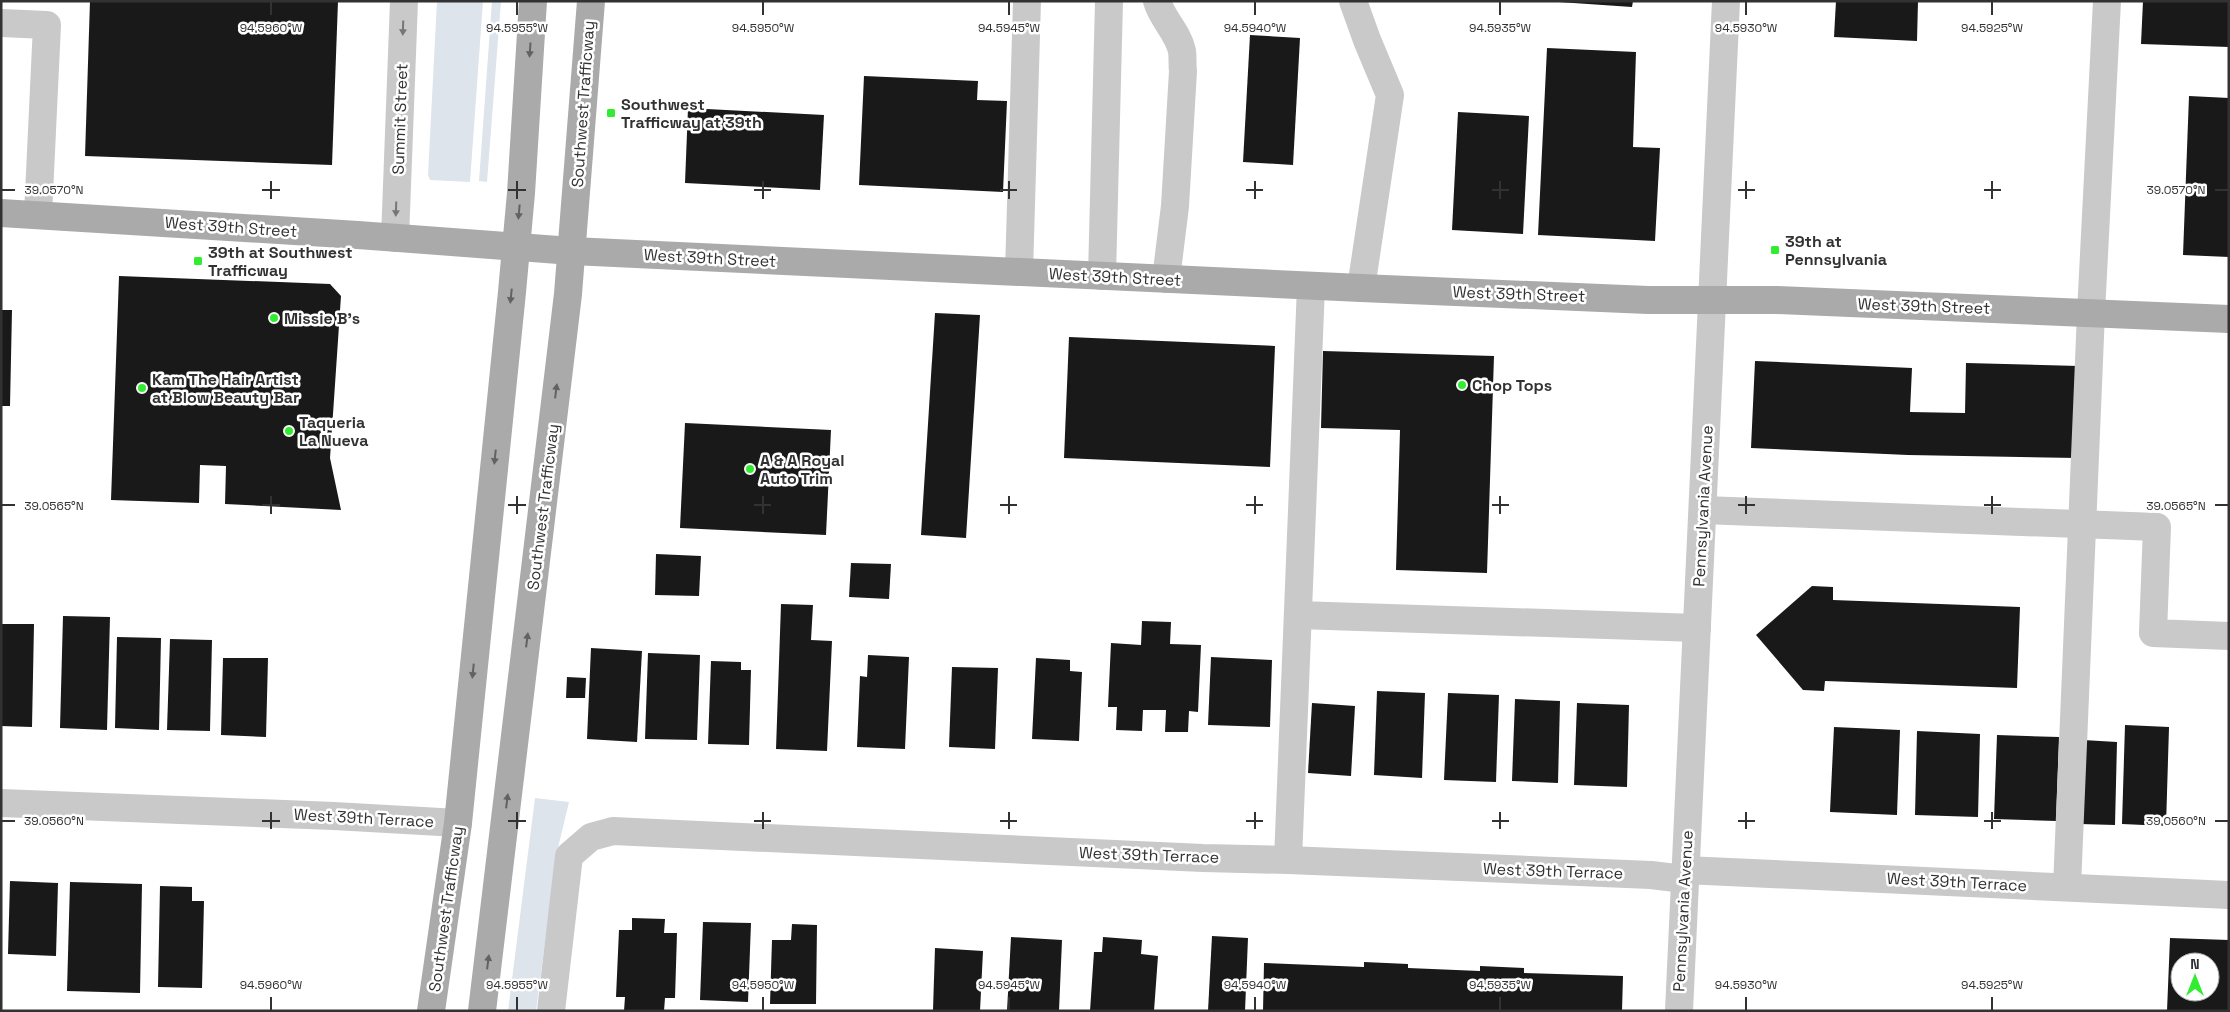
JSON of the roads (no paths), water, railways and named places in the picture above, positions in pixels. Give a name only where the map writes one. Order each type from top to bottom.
[{"type":"main road","name":"Southwest Trafficway","points":[[431,1011],[458,823],[516,247],[533,1]]},
{"type":"main road","name":"Southwest Trafficway","points":[[482,1011],[572,251],[591,1]]},
{"type":"main road","name":"West 39th Street","points":[[1,213],[572,251],[1648,300],[1777,300],[2229,319]]},
{"type":"street","name":"Summit Street","points":[[395,238],[404,1]]},
{"type":"street","points":[[1020,272],[1027,1]]},
{"type":"street","points":[[1102,276],[1109,1]]},
{"type":"street","points":[[1157,1],[1161,14],[1172,28],[1182,50],[1183,70],[1175,206],[1166,279]]},
{"type":"street","points":[[1353,1],[1390,94],[1361,288]]},
{"type":"street","name":"Pennsylvania Avenue","points":[[1679,1011],[1726,1]]},
{"type":"street","points":[[2066,888],[2091,313],[2107,1]]},
{"type":"street","points":[[1,23],[47,25],[38,215]]},
{"type":"street","points":[[1288,860],[1311,286]]},
{"type":"street","points":[[1703,510],[2156,527],[2153,633],[2229,636]]},
{"type":"street","points":[[1298,615],[1697,628]]},
{"type":"street","name":"West 39th Terrace","points":[[1,803],[334,816],[458,823]]},
{"type":"street","name":"West 39th Terrace","points":[[551,1011],[569,856],[591,837],[613,831],[1193,858],[1685,874],[2229,895]]},
{"type":"place","name":"Southwest Trafficway at 39th","points":[[611,113]]},
{"type":"place","name":"39th at Pennsylvania","points":[[1775,250]]},
{"type":"place","name":"39th at Southwest Trafficway","points":[[198,261]]},
{"type":"place","name":"Missie B's","points":[[274,318]]},
{"type":"place","name":"Chop Tops","points":[[1462,385]]},
{"type":"place","name":"Kam The Hair Artist at Blow Beauty Bar","points":[[142,388]]},
{"type":"place","name":"Taqueria La Nueva","points":[[289,431]]},
{"type":"place","name":"A & A Royal Auto Trim","points":[[750,469]]}]
